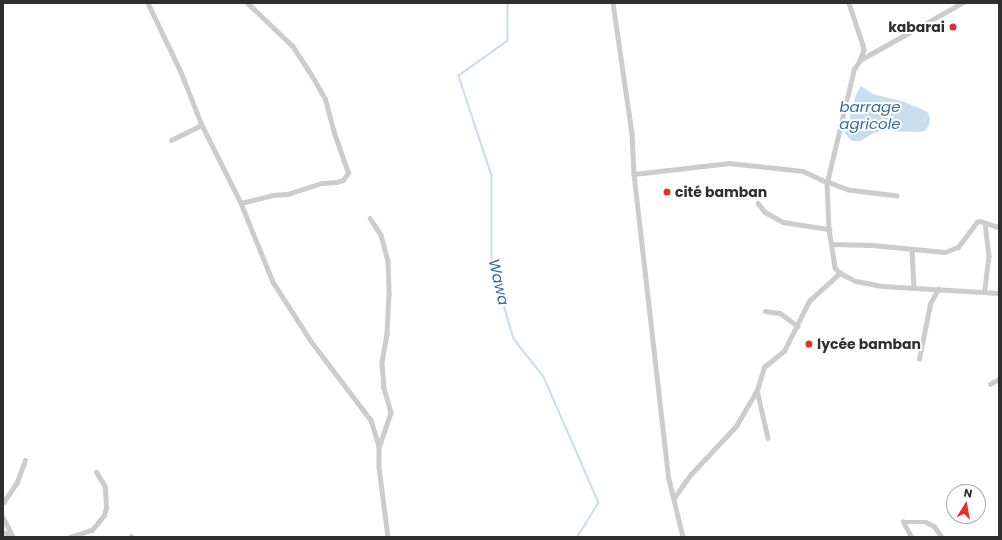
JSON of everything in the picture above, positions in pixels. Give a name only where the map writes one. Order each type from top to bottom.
[{"type":"street","points":[[148,3],[181,72],[202,125],[241,203],[273,282],[311,341],[371,420],[379,447],[379,467],[388,537]]},
{"type":"street","points":[[241,203],[272,195],[288,194],[322,182],[337,182],[343,180],[348,173],[334,133],[325,99],[292,46],[247,3]]},
{"type":"street","points":[[614,3],[632,134],[634,174],[668,471],[683,537]]},
{"type":"street","points":[[849,3],[864,50],[854,69],[827,182],[829,230],[835,268],[840,273],[856,281],[869,284],[999,293]]},
{"type":"street","points":[[860,60],[962,3]]},
{"type":"street","points":[[171,140],[202,125]]},
{"type":"street","points":[[634,174],[729,163],[803,171],[848,190],[897,196]]},
{"type":"street","points":[[758,203],[765,212],[783,222],[829,230]]},
{"type":"street","points":[[370,218],[381,234],[388,261],[389,292],[387,334],[382,362],[384,388],[391,413],[379,447]]},
{"type":"street","points":[[832,244],[872,246],[912,251],[945,252],[958,247],[977,222],[999,227]]},
{"type":"street","points":[[985,223],[989,256],[985,291]]},
{"type":"street","points":[[912,251],[914,288]]},
{"type":"street","points":[[674,498],[691,474],[736,426],[757,390],[764,367],[781,355],[798,326],[809,301],[840,273]]},
{"type":"street","points":[[919,359],[930,304],[938,289]]},
{"type":"street","points":[[766,311],[780,313],[798,326]]},
{"type":"street","points":[[990,384],[999,379]]},
{"type":"street","points":[[757,390],[768,438]]},
{"type":"street","points":[[3,503],[17,482],[24,460]]},
{"type":"street","points":[[70,537],[92,530],[104,515],[106,508],[105,487],[96,472]]},
{"type":"street","points":[[3,517],[6,528],[12,537]]},
{"type":"street","points":[[911,537],[903,522],[926,522],[934,526],[942,537]]},
{"type":"street","points":[[3,532],[12,537]]},
{"type":"water","name":"barrage agricole","points":[[861,86],[873,94],[904,102],[922,109],[928,113],[930,118],[929,125],[925,131],[882,131],[874,133],[860,141],[852,141],[845,133],[856,95]]},
{"type":"waterway","name":"Wawa","points":[[508,3],[508,41],[459,76],[492,176],[492,265],[514,339],[544,377],[599,503],[578,537]]},
{"type":"place","name":"kabarai","points":[[953,27]]},
{"type":"place","name":"cité bamban","points":[[667,192]]},
{"type":"place","name":"lycée bamban","points":[[809,344]]}]
